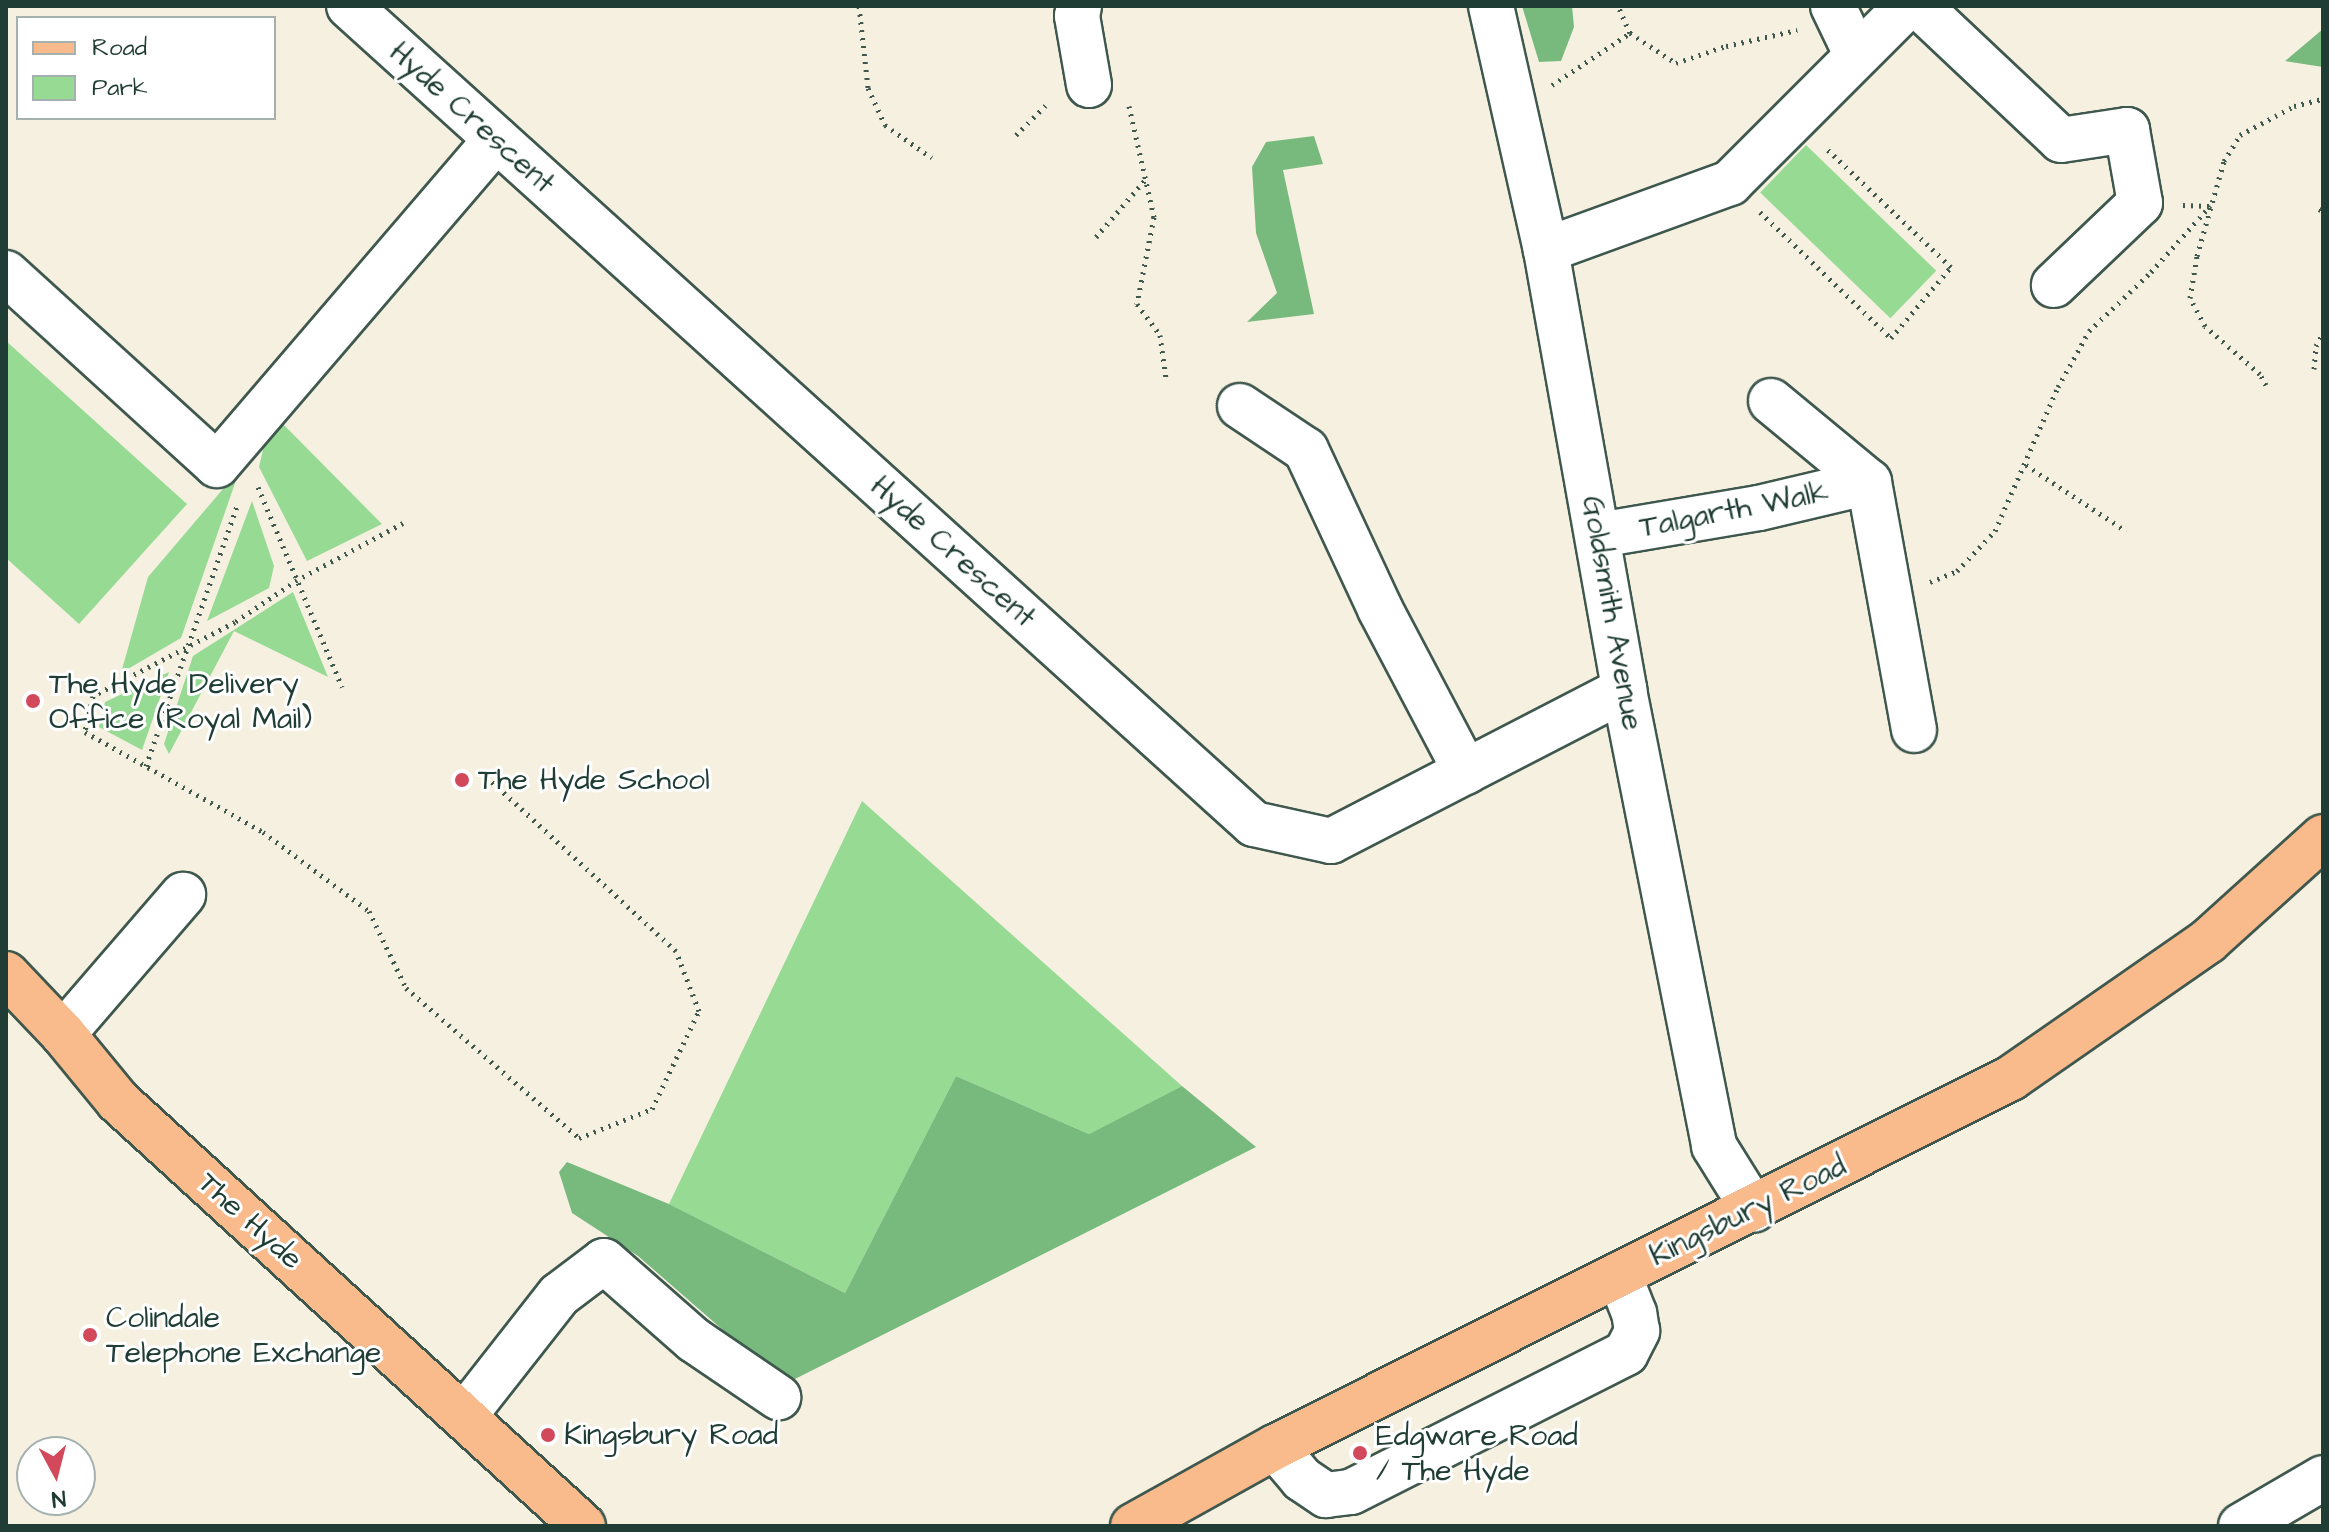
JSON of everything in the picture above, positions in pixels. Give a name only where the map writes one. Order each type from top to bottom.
[{"type":"main road","name":"Kingsbury Road","points":[[1133,1526],[1275,1447],[1754,1210],[2011,1078],[2208,941],[2323,837]]},
{"type":"main road","name":"The Hyde","points":[[6,974],[63,1034],[95,1076],[583,1526]]},
{"type":"main road","name":"The Hyde","points":[[6,1017],[45,1053],[95,1076]]},
{"type":"street","name":"Hyde Crescent","points":[[349,6],[1254,824],[1331,841],[1624,690]]},
{"type":"street","points":[[1079,6],[1077,16],[1089,85]]},
{"type":"street","name":"Goldsmith Avenue","points":[[1491,6],[1546,250],[1599,535],[1624,690],[1714,1146],[1754,1210]]},
{"type":"street","points":[[1546,250],[1730,183],[1794,118],[1844,29],[1907,6]]},
{"type":"street","points":[[1919,6],[2061,140],[2127,130],[2140,203],[2054,285]]},
{"type":"street","points":[[6,273],[217,465],[496,139]]},
{"type":"street","points":[[1771,401],[1869,482],[1914,730]]},
{"type":"street","points":[[1240,406],[1306,450],[1380,609],[1466,772]]},
{"type":"street","name":"Talgarth Walk","points":[[1599,535],[1759,508],[1869,482]]},
{"type":"street","points":[[63,1034],[183,895]]},
{"type":"street","points":[[464,1416],[559,1295],[604,1261],[694,1340],[778,1397]]},
{"type":"street","points":[[1275,1447],[1302,1479],[1326,1495],[1351,1492],[1365,1485],[1626,1353],[1637,1331],[1634,1313],[1619,1275]]},
{"type":"street","points":[[2241,1526],[2323,1478]]},
{"type":"path","points":[[859,6],[868,88],[885,125],[932,158]]},
{"type":"path","points":[[1618,6],[1630,33],[1676,63],[1784,32],[1844,29]]},
{"type":"path","points":[[1514,110],[1630,33]]},
{"type":"path","points":[[1016,135],[1048,102],[1089,85],[1124,83],[1154,217],[1137,304],[1160,335],[1166,378]]},
{"type":"path","points":[[2266,385],[2260,374],[2205,326],[2190,298],[2210,206],[2224,161],[2240,135],[2294,106],[2323,99]]},
{"type":"path","points":[[1730,183],[1891,338],[1951,267],[1794,118]]},
{"type":"path","points":[[1096,237],[1146,180]]},
{"type":"path","points":[[1891,599],[1957,571],[1995,531],[2058,387],[2089,331],[2151,272],[2210,206]]},
{"type":"path","points":[[2314,369],[2316,346],[2323,333]]},
{"type":"path","points":[[249,427],[251,469],[342,687]]},
{"type":"path","points":[[2026,465],[2126,531]]},
{"type":"path","points":[[146,766],[240,499]]},
{"type":"path","points":[[403,523],[297,580],[235,622],[93,696],[85,732],[263,832],[369,911],[406,988],[579,1138],[652,1109],[699,1011],[676,951],[491,781]]},
{"type":"green space","points":[[1522,6],[1572,6],[1574,27],[1561,61],[1539,62]]},
{"type":"green space","points":[[2323,29],[2323,67],[2285,61]]},
{"type":"green space","points":[[1314,136],[1323,164],[1283,170],[1314,314],[1247,322],[1277,293],[1256,233],[1252,167],[1266,142]]},
{"type":"green space","points":[[1806,145],[1936,271],[1890,318],[1760,192]]},
{"type":"green space","points":[[6,341],[187,504],[79,624],[6,558]]},
{"type":"green space","points":[[278,419],[382,524],[307,561],[259,467],[267,432]]},
{"type":"green space","points":[[240,469],[181,638],[121,673],[148,577]]},
{"type":"green space","points":[[252,501],[274,566],[269,588],[207,621]]},
{"type":"green space","points":[[293,592],[328,677],[234,631],[169,754],[164,744],[193,656]]},
{"type":"green space","points":[[169,672],[142,750],[99,727],[105,702]]},
{"type":"green space","points":[[862,801],[1182,1086],[1089,1134],[956,1076],[845,1293],[669,1204]]},
{"type":"green space","points":[[956,1076],[1089,1134],[1182,1086],[1256,1147],[785,1384],[638,1256],[572,1213],[559,1172],[567,1162],[669,1204],[845,1293]]},
{"type":"place","name":"The Hyde Delivery Office (Royal Mail)","points":[[33,701]]},
{"type":"place","name":"The Hyde School","points":[[462,780]]},
{"type":"place","name":"Colindale Telephone Exchange","points":[[90,1335]]},
{"type":"place","name":"Kingsbury Road","points":[[548,1435]]},
{"type":"place","name":"Edgware Road / The Hyde","points":[[1360,1453]]}]
